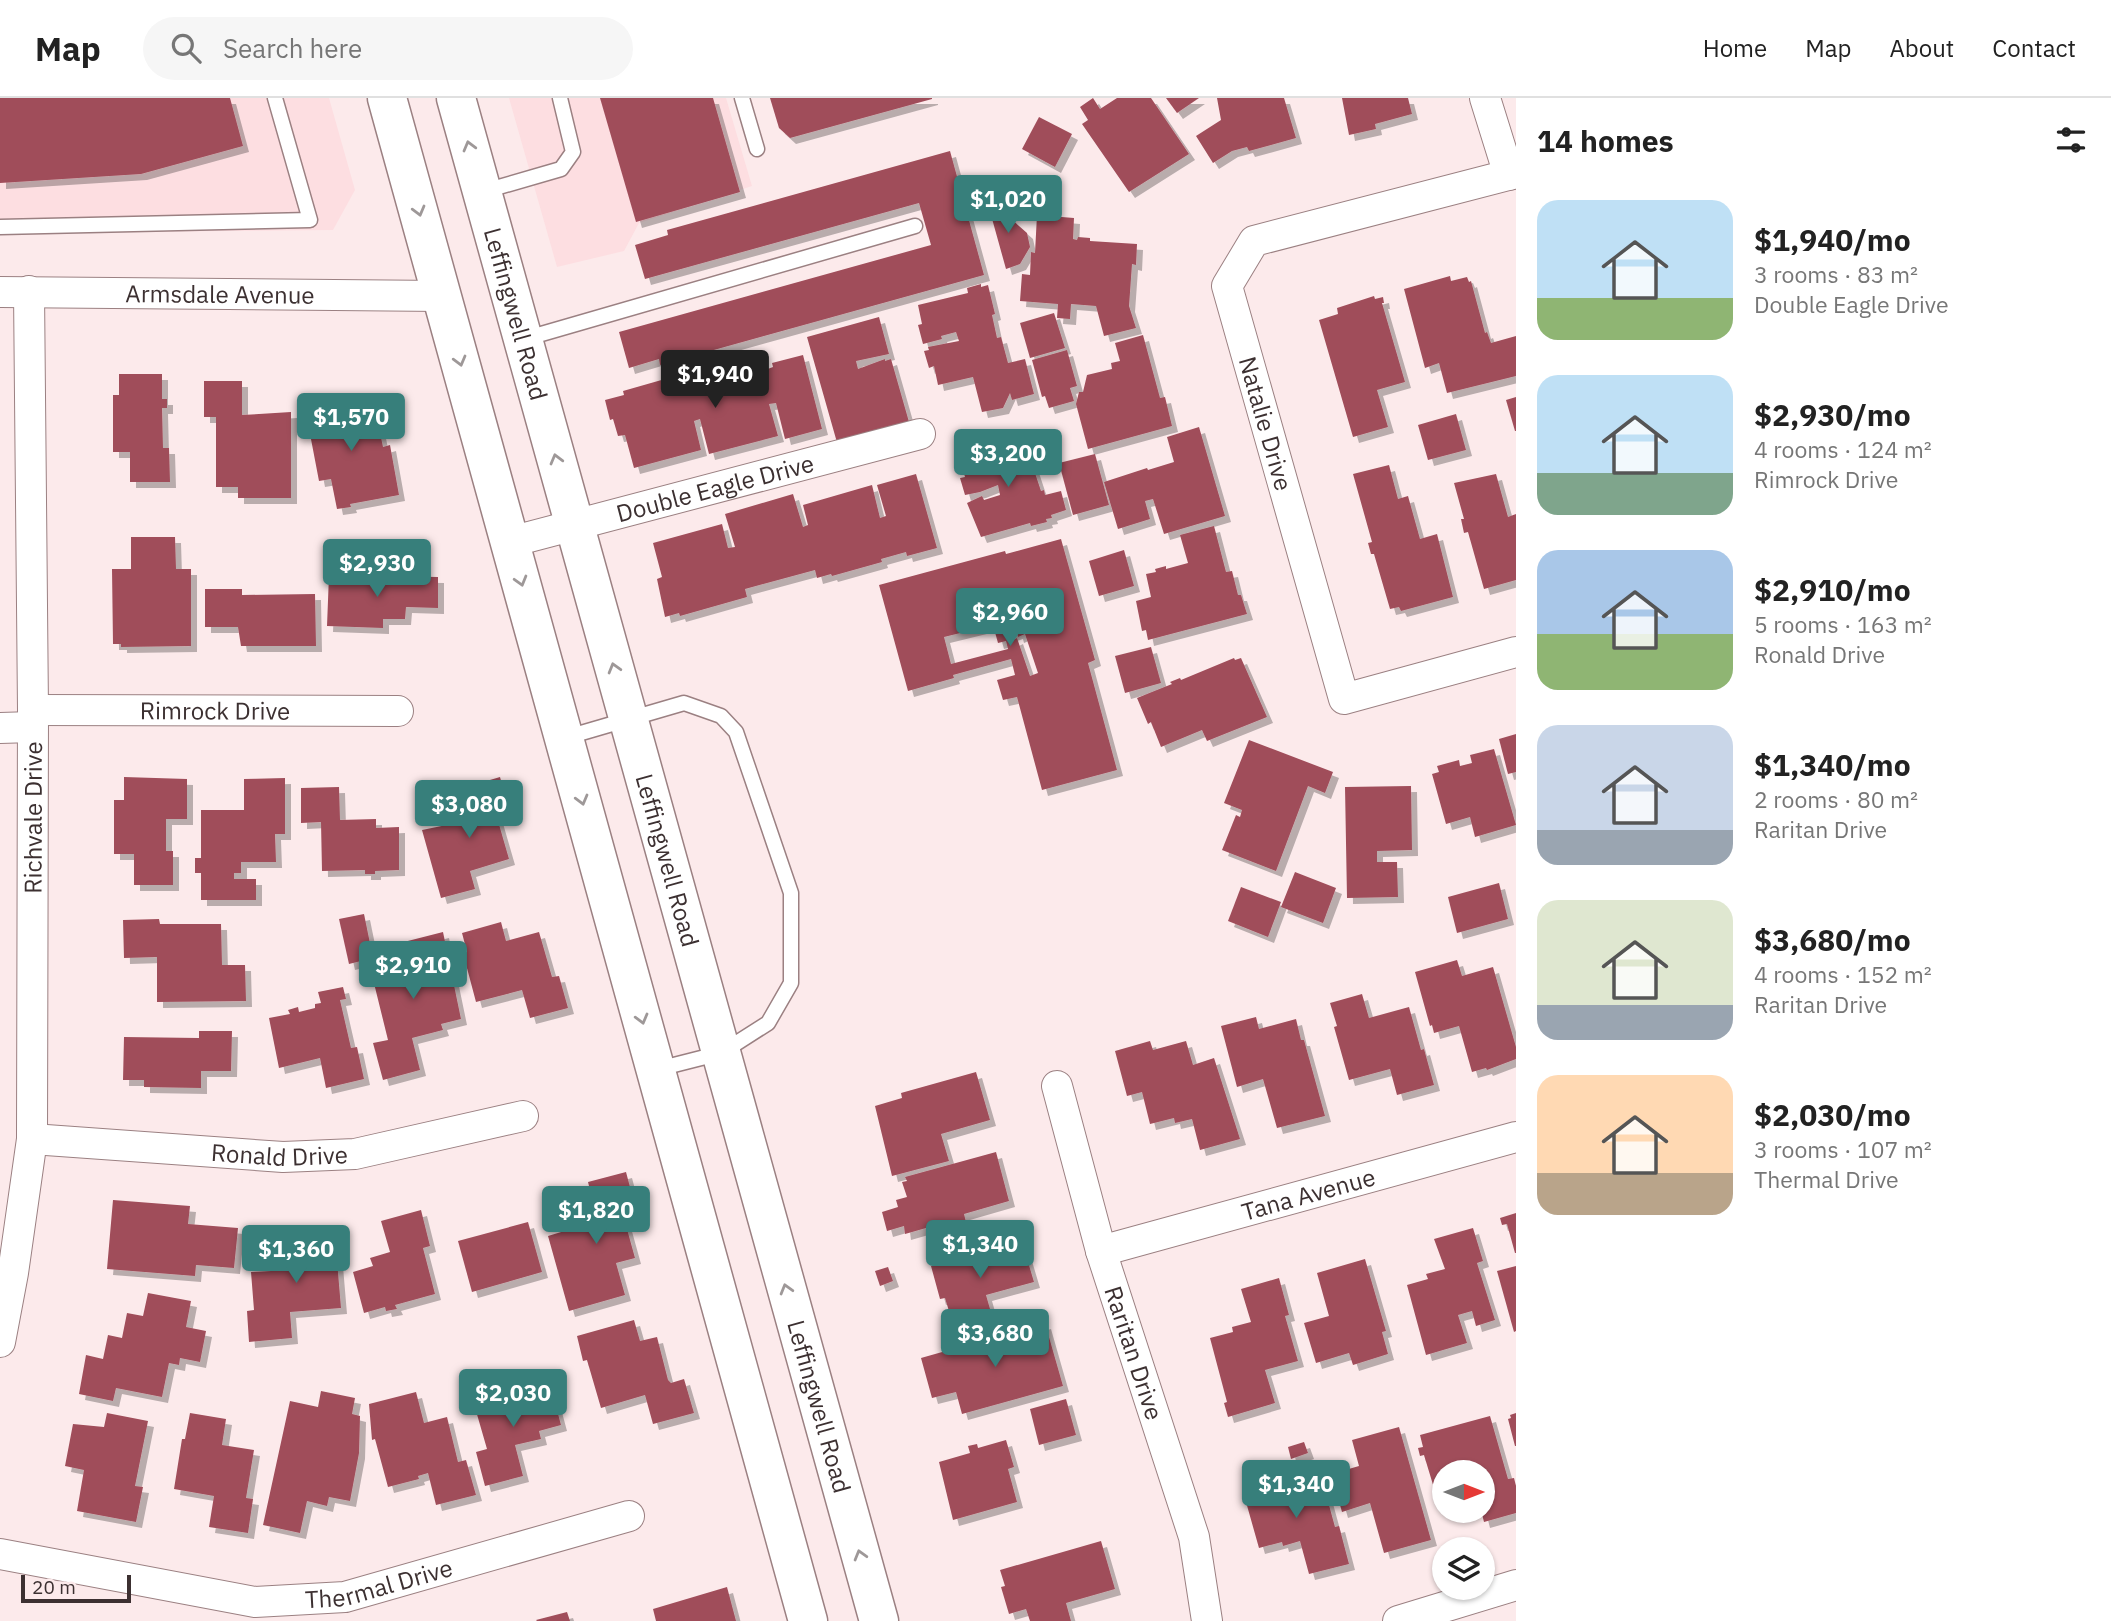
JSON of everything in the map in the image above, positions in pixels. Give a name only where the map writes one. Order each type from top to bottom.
[{"type":"main road","points":[[387,98],[808,1621]]},
{"type":"main road","name":"Leffingwell Road","points":[[456,98],[879,1621]]},
{"type":"street","points":[[1485,98],[1512,174]]},
{"type":"street","name":"Natalie Drive","points":[[1512,174],[1254,240],[1227,286],[1344,699],[1516,652]]},
{"type":"street","name":"Richvale Drive","points":[[0,1342],[32,1139],[33,718],[29,291]]},
{"type":"street","name":"Armsdale Avenue","points":[[0,292],[442,296]]},
{"type":"street","name":"Double Eagle Drive","points":[[510,542],[920,434]]},
{"type":"street","name":"Rimrock Drive","points":[[0,728],[33,718],[398,712]]},
{"type":"street","name":"Raritan Drive","points":[[1057,1086],[1101,1251],[1194,1537],[1206,1621]]},
{"type":"street","name":"Ronald Drive","points":[[32,1139],[283,1157],[355,1154],[523,1116]]},
{"type":"street","name":"Tana Avenue","points":[[1101,1251],[1516,1137]]},
{"type":"street","name":"Thermal Drive","points":[[0,1554],[255,1602],[345,1597],[629,1516]]},
{"type":"street","points":[[1398,1621],[1516,1585]]},
{"type":"lane","points":[[0,227],[310,220],[275,98]]},
{"type":"lane","points":[[482,192],[561,169],[573,152],[559,98]]},
{"type":"lane","points":[[742,98],[757,149]]},
{"type":"lane","points":[[523,339],[915,226]]},
{"type":"lane","points":[[564,737],[684,703],[721,716],[736,732],[792,893],[791,983],[768,1023],[721,1053],[656,1070]]},
{"type":"shaded area","points":[[0,98],[329,98],[355,190],[333,230],[0,233]]},
{"type":"shaded area","points":[[509,98],[726,98],[752,186],[639,223],[624,251],[557,267]]},
{"type":"building","points":[[0,98],[230,98],[243,146],[141,174],[0,183]]},
{"type":"building","points":[[600,98],[713,98],[740,192],[636,222]]},
{"type":"building","points":[[770,98],[932,99],[790,138],[779,128]]},
{"type":"building","points":[[1093,98],[1100,109],[1117,98],[1151,98],[1189,154],[1129,192],[1082,124],[1088,120],[1080,107]]},
{"type":"building","points":[[1166,98],[1199,98],[1177,113]]},
{"type":"building","points":[[1217,98],[1284,98],[1296,138],[1249,151],[1247,147],[1232,151],[1213,163],[1196,136],[1221,120]]},
{"type":"building","points":[[1342,98],[1408,98],[1412,114],[1375,124],[1376,129],[1349,135]]},
{"type":"building","points":[[1039,117],[1072,134],[1055,167],[1022,149]]},
{"type":"building","points":[[950,151],[984,275],[660,365],[659,359],[629,368],[619,332],[931,245],[919,203],[645,279],[635,245],[668,235],[667,230]]},
{"type":"building","points":[[993,196],[1002,211],[1027,233],[1030,247],[1020,264],[1006,269],[984,199]]},
{"type":"building","points":[[1037,215],[1074,218],[1073,239],[1077,240],[1078,237],[1090,238],[1090,241],[1137,244],[1136,265],[1132,264],[1129,306],[1136,328],[1104,336],[1096,306],[1071,304],[1070,319],[1057,318],[1058,304],[1020,301],[1022,274],[1030,275],[1031,252],[1035,253]]},
{"type":"building","points":[[1450,276],[1451,281],[1467,277],[1469,282],[1471,281],[1485,333],[1487,332],[1491,343],[1516,336],[1516,376],[1447,393],[1439,363],[1425,368],[1404,289]]},
{"type":"building","points":[[981,284],[981,287],[988,285],[997,338],[1001,337],[1008,363],[1025,359],[1034,394],[1012,400],[1010,393],[1003,408],[982,412],[973,377],[938,385],[934,366],[929,368],[924,351],[929,350],[928,347],[959,341],[956,332],[923,344],[918,325],[922,324],[918,305],[968,293],[967,288]]},
{"type":"building","points":[[1374,296],[1375,299],[1383,297],[1382,303],[1405,382],[1377,390],[1388,427],[1353,437],[1319,320],[1338,314],[1337,308]]},
{"type":"building","points":[[1054,313],[1065,348],[1030,358],[1020,323]]},
{"type":"building","points":[[879,317],[889,354],[856,361],[858,369],[891,359],[911,429],[840,453],[807,337]]},
{"type":"building","points":[[1143,335],[1160,398],[1165,397],[1172,426],[1088,449],[1076,404],[1079,392],[1083,392],[1087,375],[1112,369],[1111,363],[1120,361],[1115,343]]},
{"type":"building","points":[[1067,350],[1077,386],[1070,388],[1074,401],[1049,408],[1045,396],[1042,397],[1032,360]]},
{"type":"building","points":[[803,355],[822,429],[785,439],[776,403],[769,404],[778,436],[709,454],[700,419],[694,421],[701,450],[634,468],[625,435],[618,436],[613,419],[610,420],[605,400],[624,395],[623,391],[672,377],[673,380],[688,376],[689,383],[698,380],[697,377],[747,364],[747,367],[763,363],[765,370],[773,367],[772,363]]},
{"type":"building","points":[[119,374],[162,374],[162,399],[167,399],[167,408],[162,408],[163,448],[169,448],[170,482],[130,482],[130,452],[113,452],[113,395],[119,395]]},
{"type":"building","points":[[204,381],[242,381],[242,415],[291,412],[291,498],[238,498],[238,487],[216,487],[216,417],[204,417]]},
{"type":"building","points":[[362,395],[367,425],[378,423],[383,447],[390,445],[399,495],[337,509],[331,479],[319,481],[306,413],[326,409],[324,402]]},
{"type":"building","points":[[1516,397],[1516,431],[1515,431],[1506,400]]},
{"type":"building","points":[[1456,414],[1466,450],[1428,460],[1418,425]]},
{"type":"building","points":[[1199,427],[1225,516],[1164,534],[1153,499],[1145,501],[1150,519],[1118,529],[1104,482],[1174,462],[1167,437]]},
{"type":"building","points":[[1022,437],[1023,440],[1029,438],[1037,466],[1033,467],[1041,491],[1044,490],[1045,495],[1061,491],[1066,510],[1051,515],[1052,518],[1046,519],[1047,522],[1031,526],[1030,523],[981,537],[967,503],[982,496],[984,500],[1000,495],[998,485],[965,495],[960,478],[965,477],[960,459],[989,451],[988,447],[1008,445],[1006,442]]},
{"type":"building","points":[[1095,454],[1109,505],[1073,515],[1059,463]]},
{"type":"building","points":[[1389,465],[1398,499],[1408,496],[1420,539],[1437,534],[1453,597],[1401,611],[1399,607],[1390,609],[1374,554],[1371,554],[1368,543],[1372,542],[1353,474]]},
{"type":"building","points":[[916,474],[937,548],[907,556],[906,552],[881,559],[882,562],[832,576],[831,574],[817,578],[815,570],[745,589],[747,597],[680,616],[679,613],[665,617],[657,579],[662,577],[653,543],[722,524],[728,548],[735,547],[725,514],[793,494],[803,527],[808,525],[803,505],[872,485],[880,518],[886,516],[877,485]]},
{"type":"building","points":[[1496,474],[1508,517],[1516,514],[1516,580],[1484,589],[1468,532],[1464,533],[1461,519],[1464,519],[1454,483]]},
{"type":"building","points":[[1214,526],[1226,572],[1232,571],[1238,595],[1241,595],[1247,614],[1148,640],[1146,630],[1142,631],[1136,601],[1151,597],[1146,574],[1166,566],[1166,569],[1188,563],[1180,535]]},
{"type":"building","points":[[131,537],[175,537],[176,569],[191,569],[191,646],[121,647],[121,644],[113,644],[112,569],[131,569]]},
{"type":"building","points":[[1061,539],[1095,660],[1088,663],[1117,770],[1042,790],[1017,697],[1003,700],[997,680],[1015,675],[1011,659],[908,691],[879,585],[1005,551],[1006,554]],"holes":[[[993,625],[998,643],[1006,641],[1008,649],[951,664],[944,637]],[[1017,633],[1018,637],[1025,634],[1038,673],[1030,676],[1017,638],[1013,640],[1011,635]]]},
{"type":"building","points":[[1124,550],[1134,586],[1099,596],[1089,561]]},
{"type":"building","points":[[370,572],[378,572],[378,576],[438,577],[438,608],[406,607],[405,619],[383,619],[383,628],[327,626],[329,575],[370,576]]},
{"type":"building","points":[[205,589],[242,589],[242,595],[315,594],[316,646],[241,646],[238,627],[205,627]]},
{"type":"building","points":[[1151,647],[1161,683],[1125,693],[1115,656]]},
{"type":"building","points":[[1234,658],[1241,658],[1267,717],[1207,741],[1202,730],[1161,747],[1137,698],[1172,684],[1170,682]]},
{"type":"building","points":[[1516,734],[1516,772],[1508,774],[1499,739]]},
{"type":"building","points":[[1249,740],[1333,772],[1325,793],[1308,786],[1276,871],[1222,850],[1236,815],[1240,817],[1242,810],[1224,803]]},
{"type":"building","points":[[1494,749],[1516,825],[1475,837],[1470,817],[1446,824],[1432,774],[1439,772],[1437,766],[1459,760],[1460,766],[1472,763],[1470,755]]},
{"type":"building","points":[[124,777],[187,779],[187,819],[166,819],[166,851],[173,851],[173,885],[134,885],[134,854],[114,854],[114,800],[124,800]]},
{"type":"building","points":[[500,777],[509,810],[496,814],[509,859],[470,871],[475,889],[441,898],[422,830],[471,820],[463,788]]},
{"type":"building","points":[[285,778],[285,834],[275,834],[276,862],[241,862],[241,873],[234,873],[234,879],[256,879],[256,900],[201,900],[201,873],[195,873],[195,858],[201,858],[201,810],[244,810],[244,779]]},
{"type":"building","points":[[1411,786],[1412,850],[1377,851],[1377,862],[1397,862],[1398,897],[1347,898],[1345,787]]},
{"type":"building","points":[[339,787],[340,820],[376,819],[376,828],[399,827],[399,870],[375,871],[375,874],[365,874],[365,870],[322,871],[321,822],[301,823],[301,788]]},
{"type":"building","points":[[1295,872],[1336,888],[1323,923],[1281,907]]},
{"type":"building","points":[[1499,883],[1508,919],[1457,933],[1448,897]]},
{"type":"building","points":[[1241,887],[1281,902],[1268,937],[1228,921]]},
{"type":"building","points":[[364,914],[373,958],[349,964],[339,919]]},
{"type":"building","points":[[159,919],[160,924],[221,924],[222,965],[245,965],[246,1001],[157,1002],[157,957],[124,958],[123,920]]},
{"type":"building","points":[[501,922],[506,941],[539,932],[552,977],[559,976],[568,1008],[530,1018],[522,990],[476,1002],[463,953],[467,952],[462,933]]},
{"type":"building","points":[[443,932],[461,1019],[441,1024],[443,1030],[412,1038],[420,1070],[383,1080],[373,1043],[388,1040],[370,967],[400,959],[396,944]]},
{"type":"building","points":[[1457,960],[1462,976],[1493,967],[1516,1047],[1516,1059],[1487,1070],[1486,1068],[1472,1072],[1459,1026],[1434,1033],[1415,972]]},
{"type":"building","points":[[343,987],[346,999],[340,1000],[351,1048],[357,1047],[364,1079],[326,1088],[320,1058],[279,1068],[269,1018],[290,1014],[288,1010],[298,1007],[299,1012],[315,1008],[315,1004],[321,1003],[318,992]]},
{"type":"building","points":[[1362,994],[1369,1018],[1409,1007],[1434,1085],[1397,1095],[1390,1069],[1349,1080],[1330,1003]]},
{"type":"building","points":[[1256,1017],[1259,1029],[1296,1019],[1325,1116],[1277,1128],[1263,1079],[1237,1087],[1221,1026]]},
{"type":"building","points":[[199,1031],[232,1031],[231,1071],[201,1071],[201,1088],[144,1087],[144,1080],[123,1080],[124,1037],[199,1038]]},
{"type":"building","points":[[1150,1041],[1153,1050],[1186,1041],[1193,1065],[1214,1058],[1240,1139],[1200,1150],[1192,1119],[1175,1123],[1174,1118],[1150,1124],[1142,1092],[1127,1096],[1115,1051]]},
{"type":"building","points":[[976,1072],[990,1120],[941,1134],[949,1161],[892,1176],[875,1106],[902,1098],[901,1093]]},
{"type":"building","points":[[996,1152],[1009,1201],[964,1214],[970,1238],[931,1249],[926,1228],[905,1234],[904,1226],[887,1231],[882,1212],[898,1207],[896,1200],[907,1197],[902,1182],[907,1181],[905,1177]]},
{"type":"building","points":[[626,1172],[635,1206],[622,1211],[635,1258],[616,1263],[625,1295],[569,1311],[548,1236],[571,1229],[569,1222],[596,1214],[588,1182]]},
{"type":"building","points":[[113,1200],[190,1206],[188,1224],[238,1228],[234,1268],[196,1265],[195,1276],[107,1269]]},
{"type":"building","points":[[421,1210],[430,1246],[423,1248],[435,1294],[395,1305],[397,1309],[386,1311],[385,1307],[364,1313],[353,1272],[373,1266],[370,1258],[390,1252],[381,1221]]},
{"type":"building","points":[[1516,1213],[1515,1253],[1507,1224],[1502,1225],[1500,1218]]},
{"type":"building","points":[[528,1222],[542,1272],[472,1292],[458,1241]]},
{"type":"building","points":[[334,1225],[341,1308],[290,1312],[292,1338],[249,1342],[247,1311],[254,1310],[251,1272],[271,1271],[271,1262],[298,1260],[295,1228]]},
{"type":"building","points":[[1473,1228],[1483,1261],[1477,1263],[1495,1320],[1476,1326],[1472,1311],[1458,1315],[1467,1343],[1426,1355],[1407,1285],[1428,1279],[1426,1274],[1445,1269],[1434,1239]]},
{"type":"building","points":[[1020,1235],[1034,1282],[986,1295],[994,1323],[962,1333],[962,1329],[955,1331],[945,1298],[940,1299],[931,1266],[948,1261],[946,1255]]},
{"type":"building","points":[[1365,1259],[1386,1331],[1382,1332],[1388,1354],[1353,1365],[1349,1353],[1316,1363],[1304,1323],[1329,1316],[1317,1273]]},
{"type":"building","points":[[1516,1266],[1516,1331],[1514,1332],[1497,1271]]},
{"type":"building","points":[[888,1267],[893,1281],[880,1286],[875,1271]]},
{"type":"building","points":[[1279,1278],[1289,1315],[1285,1316],[1298,1361],[1265,1370],[1275,1403],[1228,1417],[1224,1403],[1227,1402],[1210,1338],[1233,1332],[1232,1327],[1251,1322],[1241,1289]]},
{"type":"building","points":[[148,1293],[191,1301],[186,1327],[206,1331],[200,1362],[180,1358],[179,1365],[169,1363],[162,1397],[116,1388],[113,1401],[79,1394],[86,1355],[103,1359],[108,1335],[122,1338],[127,1313],[143,1316]]},
{"type":"building","points":[[634,1320],[640,1341],[657,1337],[668,1380],[671,1383],[684,1379],[694,1413],[653,1424],[645,1395],[601,1408],[587,1360],[583,1361],[577,1336]]},
{"type":"building","points":[[1045,1323],[1063,1386],[962,1414],[956,1392],[932,1398],[921,1358]]},
{"type":"building","points":[[550,1384],[561,1425],[539,1431],[541,1439],[515,1445],[523,1476],[485,1486],[476,1452],[487,1449],[474,1404],[516,1393],[515,1389],[526,1386],[527,1390]]},
{"type":"building","points":[[321,1391],[355,1398],[352,1414],[360,1416],[359,1453],[350,1501],[329,1497],[327,1506],[307,1501],[300,1533],[263,1525],[290,1401],[318,1407]]},
{"type":"building","points":[[416,1392],[424,1423],[447,1417],[458,1462],[466,1460],[476,1495],[436,1505],[428,1473],[418,1476],[419,1479],[388,1487],[375,1439],[372,1440],[369,1404]]},
{"type":"building","points":[[1066,1399],[1076,1435],[1039,1445],[1030,1409]]},
{"type":"building","points":[[107,1413],[148,1421],[135,1486],[143,1487],[136,1522],[77,1511],[84,1470],[65,1466],[73,1424],[104,1427]]},
{"type":"building","points":[[190,1413],[226,1419],[222,1445],[254,1450],[246,1498],[253,1499],[248,1533],[209,1527],[214,1496],[174,1489],[182,1439],[185,1439]]},
{"type":"building","points":[[1516,1413],[1516,1446],[1515,1446],[1508,1419]]},
{"type":"building","points":[[1490,1416],[1508,1479],[1514,1478],[1516,1513],[1495,1519],[1495,1460],[1432,1460],[1432,1481],[1424,1455],[1420,1456],[1418,1448],[1423,1447],[1420,1435]]},
{"type":"building","points":[[1399,1427],[1431,1540],[1384,1553],[1370,1503],[1342,1512],[1333,1480],[1337,1479],[1335,1473],[1359,1466],[1352,1440]]},
{"type":"building","points":[[1006,1440],[1014,1467],[1008,1469],[1017,1502],[953,1520],[939,1462],[970,1453],[968,1446],[977,1444],[978,1448]]},
{"type":"building","points":[[1304,1442],[1308,1453],[1291,1459],[1288,1447]]},
{"type":"building","points":[[1290,1470],[1296,1490],[1323,1483],[1349,1564],[1309,1574],[1300,1541],[1259,1548],[1246,1502],[1250,1501],[1244,1483]]},
{"type":"building","points":[[1101,1541],[1115,1589],[1066,1603],[1071,1621],[1030,1621],[1026,1609],[1009,1614],[1001,1587],[1005,1586],[1000,1570]]},
{"type":"building","points":[[727,1587],[736,1621],[656,1621],[653,1609]]},
{"type":"building","points":[[567,1612],[570,1621],[536,1620]]}]
